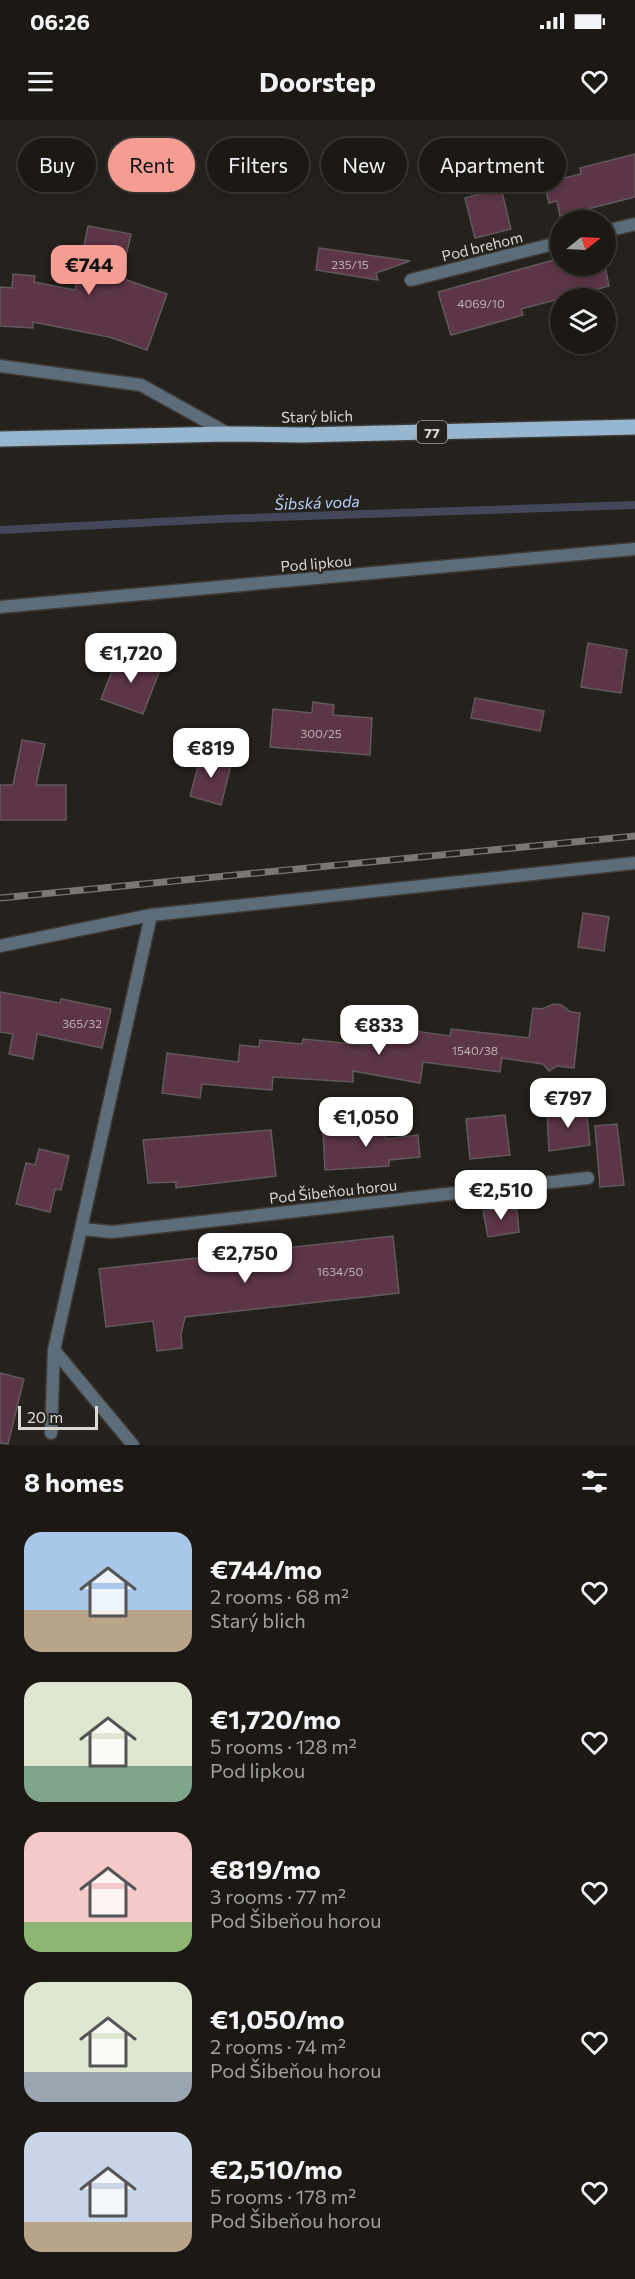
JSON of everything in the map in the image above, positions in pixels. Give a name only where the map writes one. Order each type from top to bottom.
[{"type":"main road","name":"Starý blich","points":[[0,439],[635,427]]},
{"type":"street","points":[[616,229],[635,224]]},
{"type":"street","name":"Pod brehom","points":[[411,280],[550,245]]},
{"type":"street","points":[[0,366],[141,385],[229,434]]},
{"type":"street","name":"Pod lipkou","points":[[0,607],[635,549]]},
{"type":"street","points":[[0,946],[151,915],[635,863]]},
{"type":"street","points":[[51,1433],[54,1350],[151,915]]},
{"type":"street","name":"Pod Šibeňou horou","points":[[82,1230],[112,1232],[588,1178]]},
{"type":"street","points":[[54,1350],[133,1445]]},
{"type":"building","points":[[635,154],[635,197],[584,210],[559,210],[557,201],[549,203],[546,192],[566,192],[566,178],[581,174],[580,168]]},
{"type":"building","points":[[487,192],[502,192],[511,229],[475,238],[465,198]]},
{"type":"building","points":[[88,226],[131,234],[121,278],[167,294],[147,350],[109,337],[33,322],[33,328],[0,326],[0,287],[12,288],[13,274],[35,276],[34,282],[75,290]]},
{"type":"building","points":[[319,248],[410,261],[376,273],[378,280],[316,270]]},
{"type":"building","points":[[550,261],[550,276],[607,276],[609,286],[550,288],[550,301],[521,309],[523,315],[451,335],[438,292]]},
{"type":"building","points":[[588,643],[627,650],[621,693],[581,687]]},
{"type":"building","points":[[119,654],[160,670],[143,714],[101,699]]},
{"type":"building","points":[[475,698],[544,711],[540,731],[471,718]]},
{"type":"building","points":[[313,702],[334,705],[333,715],[372,718],[370,755],[270,747],[273,709],[312,713]]},
{"type":"building","points":[[22,740],[45,744],[36,785],[66,785],[66,820],[0,820],[0,785],[13,785]]},
{"type":"building","points":[[202,752],[232,761],[221,805],[190,796]]},
{"type":"building","points":[[583,913],[609,917],[604,951],[578,947]]},
{"type":"building","points":[[0,992],[60,1003],[61,999],[111,1009],[102,1048],[37,1034],[33,1059],[9,1054],[13,1034],[0,1032]]},
{"type":"building","points":[[554,1004],[561,1005],[571,1012],[580,1013],[574,1068],[557,1066],[549,1071],[543,1064],[502,1058],[500,1072],[423,1062],[420,1083],[353,1071],[353,1082],[273,1077],[272,1090],[202,1084],[200,1098],[162,1093],[167,1053],[238,1062],[240,1045],[259,1047],[260,1040],[302,1044],[303,1039],[377,1046],[380,1026],[450,1036],[451,1029],[529,1038],[533,1008],[542,1009]]},
{"type":"building","points":[[586,1107],[590,1145],[549,1151],[547,1111]]},
{"type":"building","points":[[505,1115],[510,1155],[470,1159],[466,1119]]},
{"type":"building","points":[[385,1124],[386,1139],[418,1135],[420,1157],[389,1160],[389,1166],[325,1170],[323,1133],[338,1131],[337,1128]]},
{"type":"building","points":[[617,1124],[624,1185],[600,1187],[595,1126]]},
{"type":"building","points":[[271,1130],[276,1176],[176,1188],[176,1182],[148,1183],[143,1140]]},
{"type":"building","points":[[39,1149],[69,1156],[61,1190],[55,1189],[50,1212],[16,1204],[26,1163],[35,1165]]},
{"type":"building","points":[[511,1206],[512,1210],[517,1210],[519,1232],[488,1237],[483,1211]]},
{"type":"building","points":[[393,1236],[399,1293],[185,1317],[181,1334],[182,1348],[157,1351],[153,1321],[106,1327],[99,1269]]},
{"type":"building","points":[[0,1373],[24,1379],[8,1444],[0,1443]]},
{"type":"waterway","name":"Šibská voda","points":[[0,530],[217,519],[635,505]]},
{"type":"railway","points":[[0,898],[635,836]]}]
